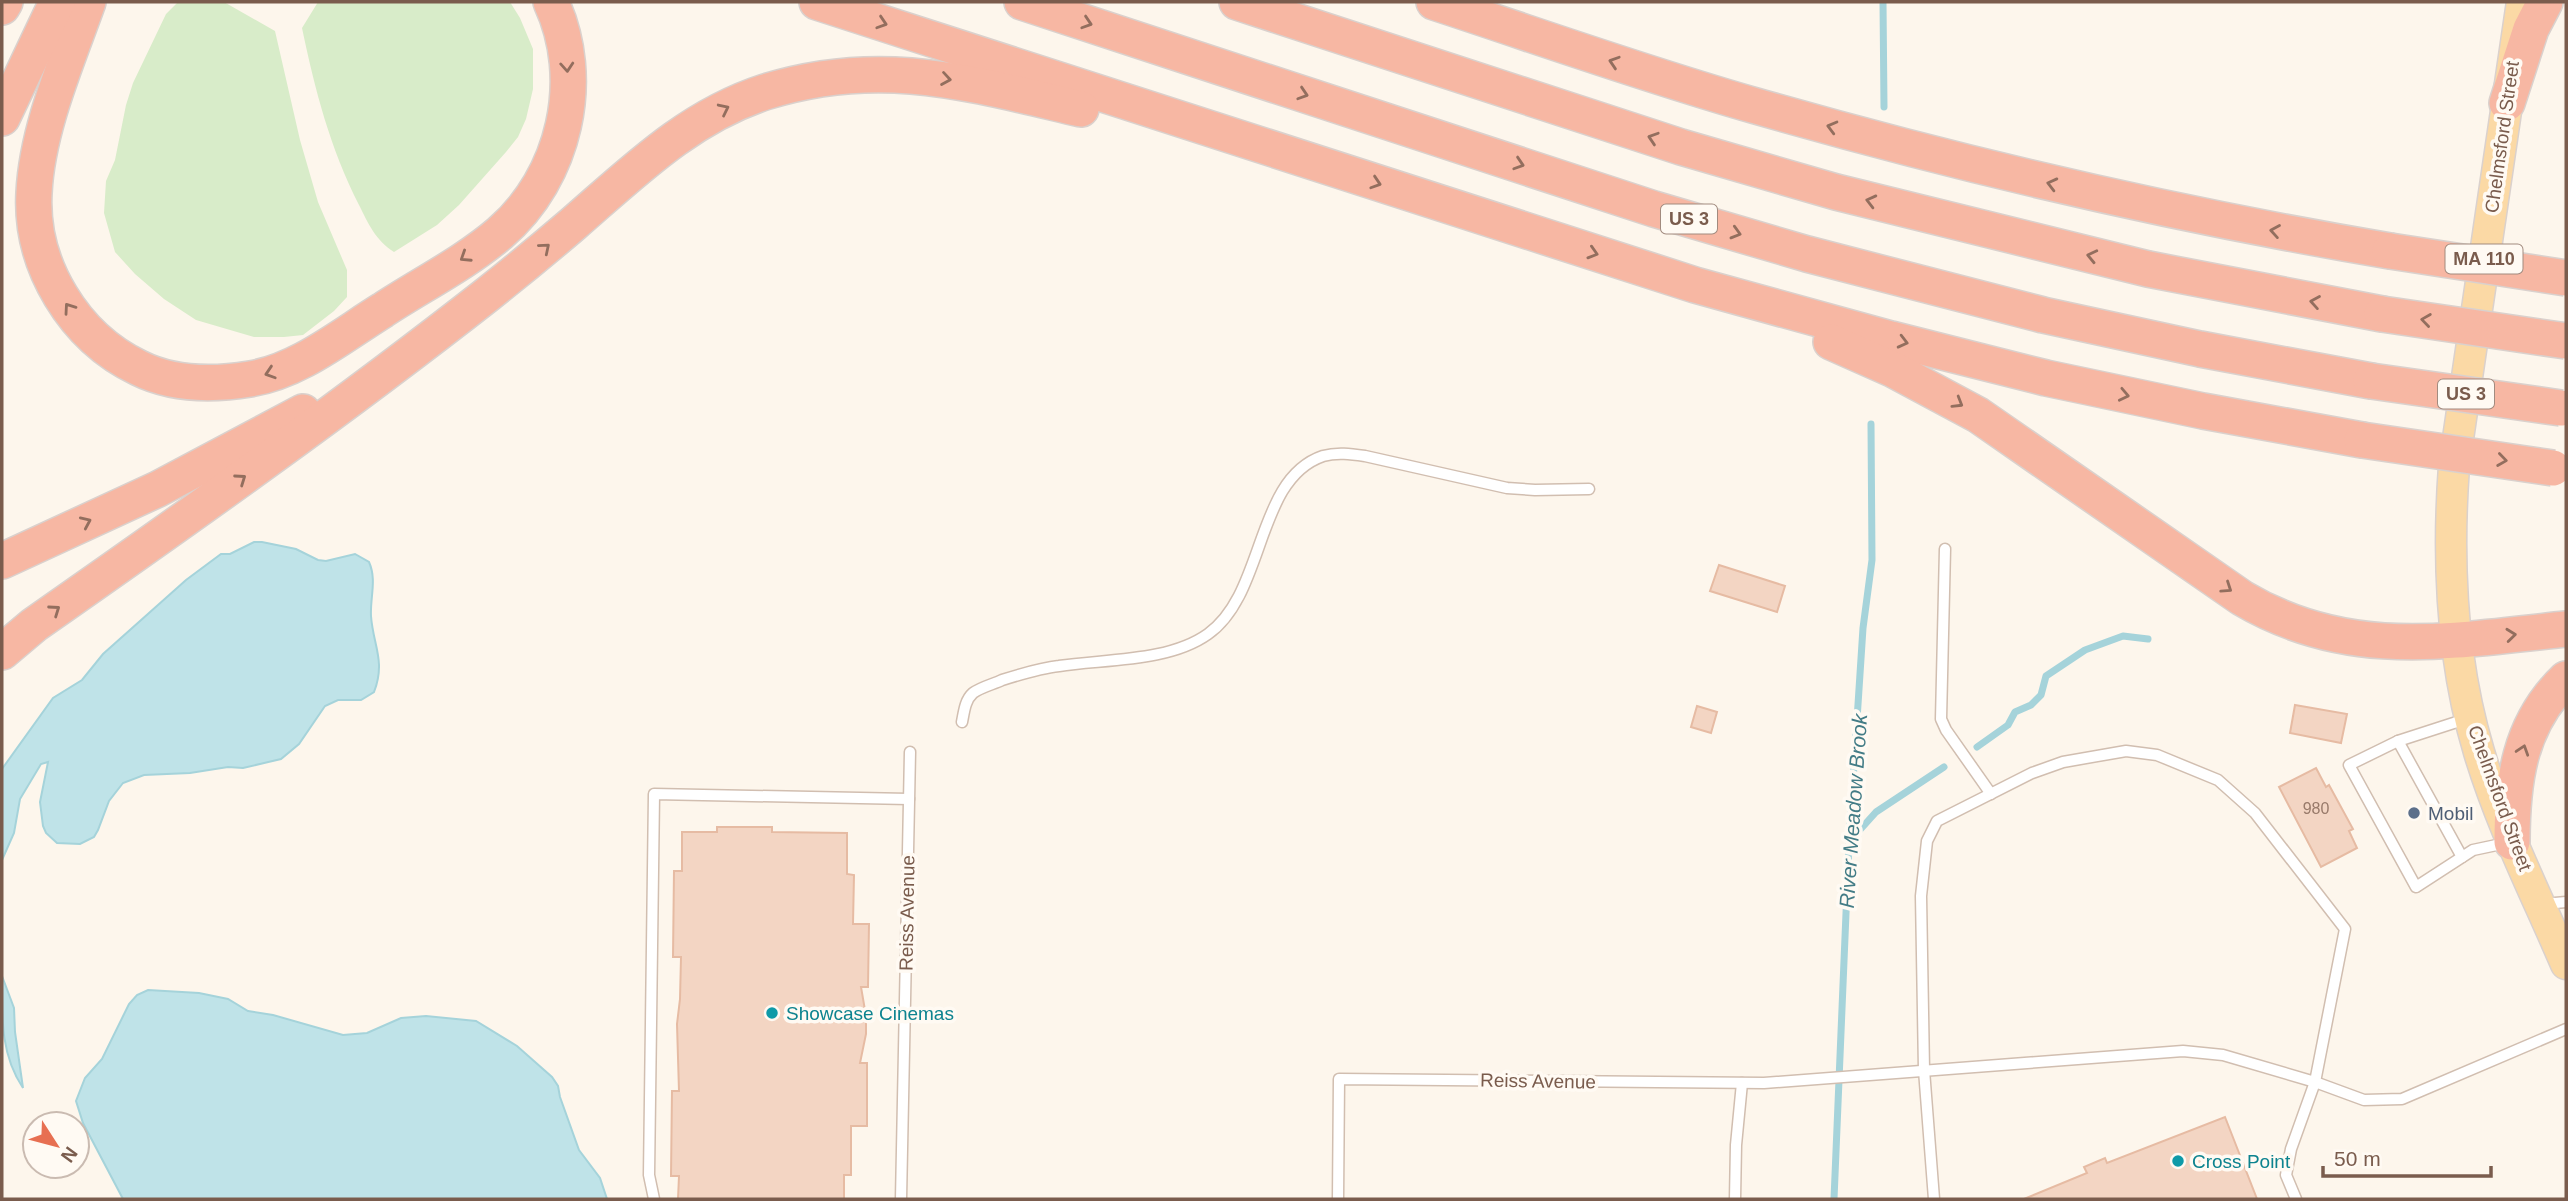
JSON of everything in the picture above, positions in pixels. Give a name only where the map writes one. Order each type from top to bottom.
[{"type":"highway","points":[[2,8],[5,2]]},
{"type":"highway","points":[[2,92],[55,2]]},
{"type":"highway","points":[[2,118],[55,2]]},
{"type":"highway","points":[[89,2],[60,83],[36,165],[34,216],[44,261],[52,281],[73,315],[114,353],[158,376],[195,383],[214,383],[253,379],[301,361],[481,247],[517,215],[553,158],[567,112],[569,89],[566,48],[551,2]]},
{"type":"highway","points":[[817,2],[1695,285],[1891,339],[2046,378],[2203,411],[2362,440],[2559,469]]},
{"type":"highway","name":"US 3","points":[[1022,2],[1641,204],[1807,254],[2043,315],[2200,349],[2371,381],[2563,408]]},
{"type":"highway","points":[[1237,2],[1681,147],[1836,192],[2148,270],[2382,314],[2566,341]]},
{"type":"highway","points":[[2507,103],[2531,29],[2545,2]]},
{"type":"highway","points":[[1438,3],[1677,82],[1910,148],[2137,204],[2390,251],[2566,278]]},
{"type":"highway","points":[[2,652],[34,625],[298,439],[453,321],[542,250],[639,164],[681,133],[739,102],[814,80],[841,76],[894,74],[954,80],[1311,162]]},
{"type":"highway","points":[[1695,285],[1865,356],[1948,397],[2009,435],[2170,550],[2264,611],[2313,630],[2348,638],[2398,642],[2456,640],[2566,629]]},
{"type":"highway","points":[[2,561],[146,495],[281,424],[334,395],[453,321]]},
{"type":"highway","points":[[2512,842],[2514,786],[2523,750],[2535,719],[2566,679]]},
{"type":"main road","name":"Chelmsford Street","points":[[2522,2],[2454,466],[2451,596],[2456,640],[2479,751],[2512,842],[2553,903],[2566,964]]},
{"type":"lane","points":[[962,722],[965,705],[973,694],[1019,674],[1058,666],[1150,655],[1187,645],[1209,633],[1230,612],[1243,590],[1281,491],[1305,465],[1324,456],[1343,453],[1365,456],[1507,488],[1589,489]]},
{"type":"lane","points":[[1945,549],[1941,719],[1991,794]]},
{"type":"lane","points":[[2470,717],[2398,741],[2349,765],[2416,887],[2473,850],[2512,842]]},
{"type":"lane","points":[[2398,741],[2462,857]]},
{"type":"lane","points":[[1934,1199],[1923,1070],[1922,896],[1927,841],[1937,821],[2046,768],[2097,755],[2126,751],[2141,751],[2172,760],[2218,780],[2255,813],[2345,929],[2315,1082],[2291,1149],[2286,1175],[2296,1199]]},
{"type":"lane","name":"Reiss Avenue","points":[[901,1199],[910,752]]},
{"type":"lane","points":[[654,1199],[649,1175],[654,794],[909,799]]},
{"type":"lane","points":[[1735,1199],[1741,1083],[2183,1051],[2223,1055],[2315,1082],[2364,1100],[2402,1099],[2566,1029]]},
{"type":"lane","name":"Reiss Avenue","points":[[1338,1199],[1339,1079],[1741,1083]]},
{"type":"green space","points":[[178,2],[224,2],[275,31],[300,140],[318,202],[347,270],[347,297],[303,335],[254,337],[196,320],[164,299],[115,252],[104,213],[106,181],[115,160],[133,83],[166,14]]},
{"type":"green space","points":[[318,2],[510,2],[533,49],[533,89],[526,119],[518,137],[459,205],[437,225],[394,252],[377,237],[366,218],[349,184],[324,118],[302,28]]},
{"type":"water","points":[[254,542],[296,549],[318,560],[326,561],[355,554],[369,562],[373,582],[372,626],[379,662],[374,692],[361,700],[338,700],[325,706],[299,744],[281,759],[243,768],[144,775],[123,783],[109,801],[94,837],[80,844],[57,843],[46,833],[40,802],[48,762],[41,764],[20,799],[14,833],[2,860],[2,769],[53,698],[82,680],[103,654],[186,580],[221,554],[230,554]]},
{"type":"water","points":[[2,976],[14,1008],[23,1088],[15,1075],[6,1048]]},
{"type":"water","points":[[148,990],[199,993],[228,999],[248,1011],[273,1015],[343,1035],[367,1033],[401,1018],[426,1016],[476,1021],[517,1046],[552,1077],[558,1086],[579,1150],[600,1178],[607,1199],[123,1199],[91,1138],[91,1110],[79,1110],[76,1101],[85,1078],[102,1059],[129,1004],[137,995]]},
{"type":"building","points":[[1719,565],[1785,586],[1777,612],[1710,591]]},
{"type":"building","points":[[2295,705],[2347,714],[2341,743],[2290,733]]},
{"type":"building","points":[[1697,706],[1717,712],[1711,733],[1691,727]]},
{"type":"building","points":[[2316,768],[2326,787],[2329,785],[2353,829],[2349,831],[2357,848],[2321,867],[2279,787]]},
{"type":"building","name":"Showcase Cinemas","points":[[717,827],[772,827],[772,832],[847,833],[847,874],[854,875],[853,924],[869,924],[868,987],[861,987],[866,1034],[860,1063],[867,1063],[867,1126],[851,1126],[851,1175],[844,1175],[844,1199],[678,1199],[679,1176],[671,1176],[672,1091],[679,1091],[677,1024],[681,957],[673,957],[674,871],[682,871],[682,832],[717,832]]},
{"type":"building","name":"Cross Point","points":[[2225,1117],[2257,1199],[2024,1199],[2087,1173],[2084,1167],[2105,1158],[2107,1163]]},
{"type":"waterway","name":"River Meadow Brook","points":[[1883,2],[1884,107]]},
{"type":"waterway","name":"River Meadow Brook","points":[[1834,1199],[1849,842],[1863,628],[1872,560],[1871,424]]},
{"type":"waterway","points":[[1977,747],[2008,725],[2015,712],[2031,705],[2041,695],[2046,676],[2085,650],[2123,636],[2148,639]]},
{"type":"waterway","points":[[1849,842],[1876,812],[1944,767]]},
{"type":"place","name":"Mobil","points":[[2414,813]]},
{"type":"place","name":"Showcase Cinemas","points":[[772,1013]]},
{"type":"place","name":"Cross Point","points":[[2178,1161]]}]
